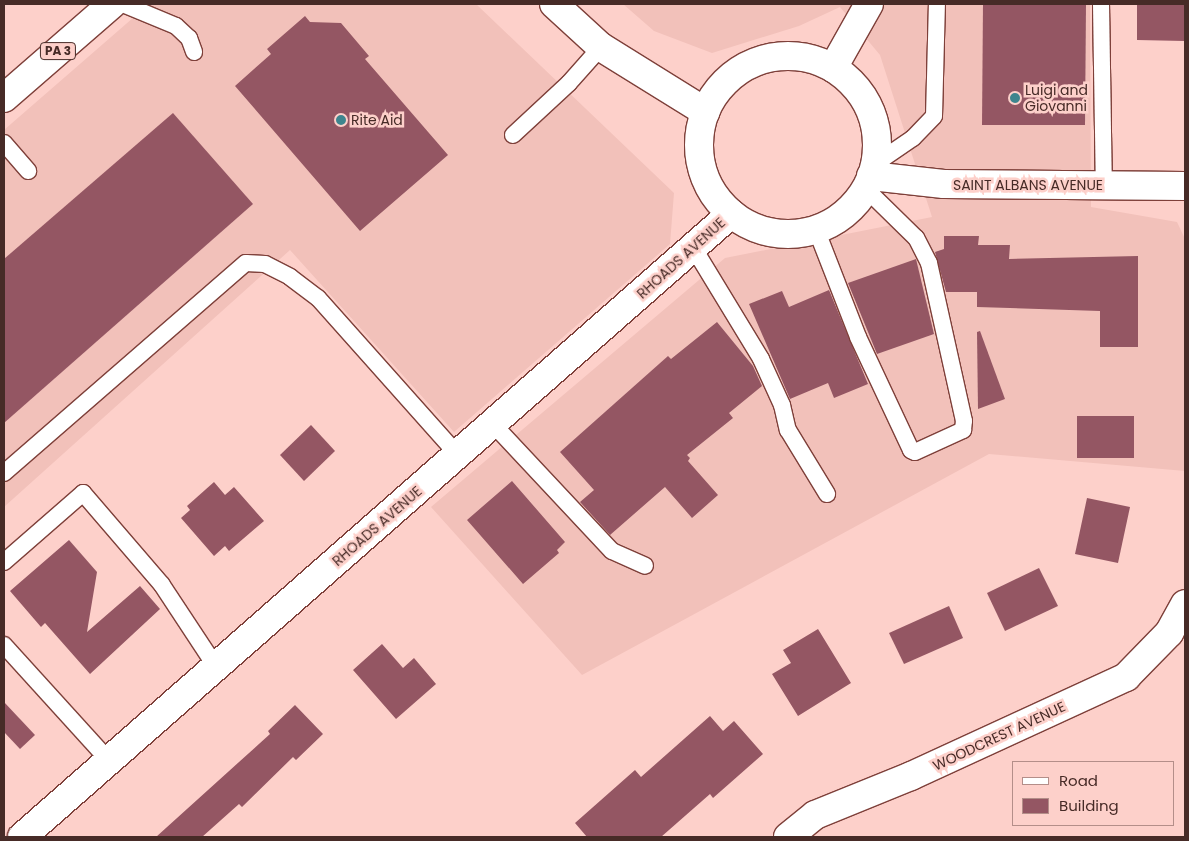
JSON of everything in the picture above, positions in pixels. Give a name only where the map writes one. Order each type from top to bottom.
[{"type":"main road","name":"PA 3","points":[[4,98],[112,4]]},
{"type":"main road","points":[[554,4],[601,47],[706,112]]},
{"type":"main road","points":[[833,68],[869,4]]},
{"type":"main road","points":[[793,56],[811,59],[833,68],[853,84],[871,110],[876,138],[870,176],[840,218],[816,229],[785,234],[769,232],[731,214],[708,185],[700,162],[700,132],[706,112],[716,93],[733,76],[762,60],[793,56]]},
{"type":"main road","name":"SAINT ALBANS AVENUE","points":[[870,176],[944,184],[1185,186]]},
{"type":"main road","name":"RHOADS AVENUE","points":[[22,837],[731,214]]},
{"type":"main road","name":"WOODCREST AVENUE","points":[[788,837],[814,815],[911,776],[1126,677],[1169,633],[1185,604]]},
{"type":"lane","points":[[123,4],[176,26],[190,38],[194,52]]},
{"type":"lane","points":[[816,229],[858,337],[915,452],[963,430],[929,263],[916,238],[870,176],[913,138],[934,116],[937,4]]},
{"type":"lane","points":[[1101,4],[1104,186]]},
{"type":"lane","points":[[513,135],[569,83],[601,47]]},
{"type":"lane","points":[[4,143],[28,171]]},
{"type":"lane","points":[[693,247],[761,359],[782,405],[788,430],[827,494]]},
{"type":"lane","points":[[4,473],[246,263],[264,264],[290,277],[318,298],[458,455]]},
{"type":"lane","points":[[493,424],[612,551],[645,566]]},
{"type":"lane","points":[[4,562],[83,492],[162,585],[216,667]]},
{"type":"lane","points":[[4,645],[109,761]]},
{"type":"shaded area","points":[[149,4],[476,4],[674,193],[670,244],[454,432],[290,250],[4,507],[4,130]]},
{"type":"shaded area","points":[[623,4],[1090,4],[1091,207],[1177,222],[1185,239],[1185,471],[989,454],[582,675],[431,507],[725,258],[932,217],[880,55],[840,7],[799,26],[712,53],[654,31]]},
{"type":"building","points":[[983,4],[1086,4],[1085,125],[982,125]]},
{"type":"building","points":[[1137,5],[1185,5],[1185,41],[1137,40]]},
{"type":"building","name":"Rite Aid","points":[[305,16],[310,22],[341,23],[369,56],[365,59],[448,155],[360,231],[235,86],[271,54],[267,49]]},
{"type":"building","points":[[173,113],[253,204],[4,423],[4,259]]},
{"type":"building","points":[[944,236],[979,236],[978,245],[1010,245],[1009,259],[1138,256],[1138,347],[1100,347],[1100,311],[977,307],[977,292],[946,292],[935,252],[944,249]]},
{"type":"building","points":[[916,259],[934,334],[877,354],[848,283]]},
{"type":"building","points":[[829,290],[868,384],[834,398],[828,383],[790,399],[749,304],[782,291],[789,307]]},
{"type":"building","points":[[717,322],[753,366],[762,386],[729,413],[733,418],[687,455],[690,458],[688,461],[718,495],[692,518],[665,487],[610,535],[580,502],[594,490],[560,452],[668,356],[671,359]]},
{"type":"building","points":[[980,331],[1005,399],[978,409],[977,332]]},
{"type":"building","points":[[1077,416],[1134,416],[1134,458],[1077,458]]},
{"type":"building","points":[[311,425],[335,451],[304,481],[280,455]]},
{"type":"building","points":[[512,481],[565,542],[557,550],[559,553],[523,584],[467,520]]},
{"type":"building","points":[[214,482],[225,495],[234,487],[264,521],[229,551],[225,546],[214,556],[181,518],[190,510],[187,506]]},
{"type":"building","points":[[1087,498],[1130,507],[1118,563],[1075,554]]},
{"type":"building","points":[[69,540],[97,572],[87,632],[140,586],[160,609],[90,674],[45,623],[41,627],[10,591]]},
{"type":"building","points":[[1039,568],[1058,606],[1005,631],[987,593]]},
{"type":"building","points":[[949,606],[963,638],[904,664],[889,633]]},
{"type":"building","points":[[818,629],[851,683],[798,716],[772,674],[791,663],[783,650]]},
{"type":"building","points":[[382,644],[403,668],[414,658],[436,684],[396,719],[353,670]]},
{"type":"building","points":[[4,702],[35,735],[20,749],[4,732]]},
{"type":"building","points":[[295,705],[323,734],[296,760],[293,757],[242,807],[239,804],[202,837],[156,837],[270,734],[268,731]]},
{"type":"building","points":[[710,716],[723,731],[734,721],[763,754],[713,798],[710,794],[661,837],[587,837],[575,823],[635,770],[641,777]]},
{"type":"place","name":"Luigi and Giovanni","points":[[1015,98]]},
{"type":"place","name":"Rite Aid","points":[[341,120]]}]
